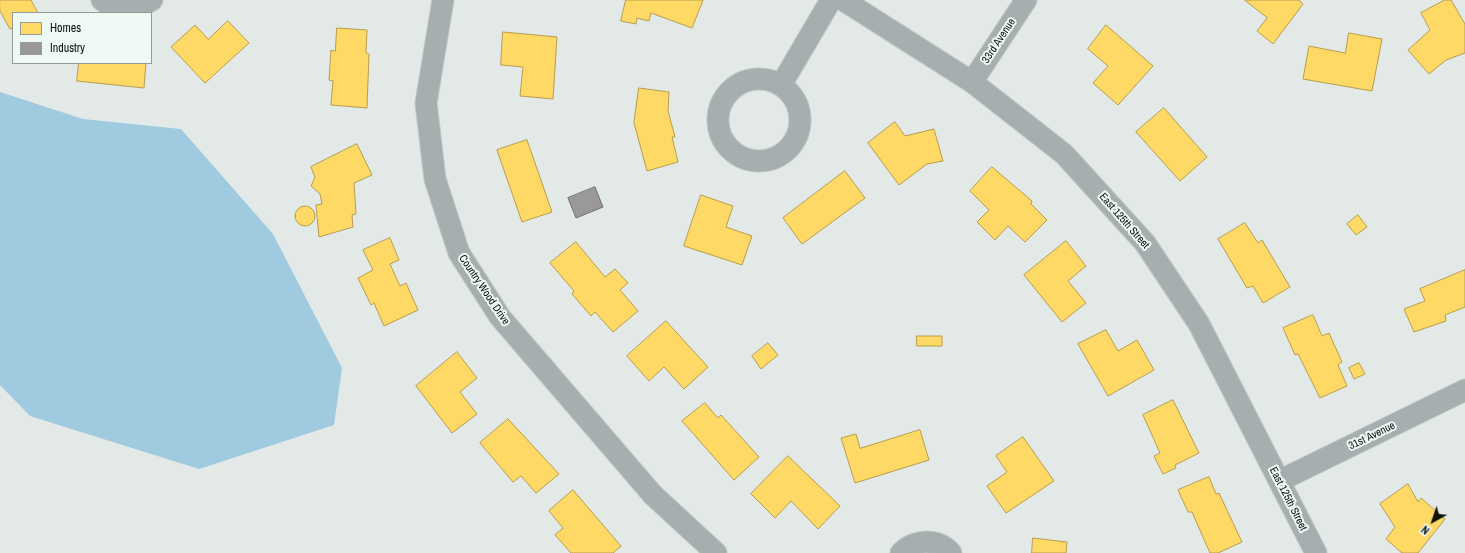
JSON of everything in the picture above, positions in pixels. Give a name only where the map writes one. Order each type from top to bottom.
[{"type":"street","points":[[102,0],[110,6],[126,9],[142,6],[152,0]]},
{"type":"street","name":"Country Wood Drive","points":[[443,0],[426,103],[434,179],[459,253],[500,317],[653,495],[716,553]]},
{"type":"street","points":[[781,85],[830,0]]},
{"type":"street","name":"East 125th Street","points":[[843,0],[972,82],[1064,154],[1145,243],[1199,324],[1316,553]]},
{"type":"street","name":"33rd Avenue","points":[[972,82],[1026,0]]},
{"type":"street","name":"31st Avenue","points":[[1279,481],[1465,390]]},
{"type":"street","points":[[901,553],[913,544],[926,541],[938,544],[951,553]]},
{"type":"water","points":[[0,92],[83,119],[181,129],[273,234],[342,368],[334,425],[199,469],[30,416],[0,385]]},
{"type":"building: Homes","points":[[0,0],[31,0],[37,12],[12,12],[12,28],[10,29],[0,11]]},
{"type":"building: Homes","points":[[626,0],[703,0],[692,28],[651,13],[649,21],[637,18],[636,24],[621,21]]},
{"type":"building: Homes","points":[[1245,0],[1299,0],[1303,4],[1273,44],[1257,31],[1267,18]]},
{"type":"building: Homes","points":[[1445,0],[1451,0],[1465,24],[1465,53],[1446,60],[1429,74],[1408,50],[1430,30],[1421,13]]},
{"type":"building: Homes","points":[[228,21],[249,43],[205,83],[171,47],[195,25],[208,39]]},
{"type":"building: Homes","points":[[1106,25],[1153,66],[1118,105],[1093,83],[1108,66],[1088,49]]},
{"type":"building: Homes","points":[[337,28],[367,30],[366,53],[369,54],[367,108],[331,105],[333,81],[329,80],[331,50],[335,51]]},
{"type":"building: Homes","points":[[503,32],[557,37],[553,99],[520,96],[523,67],[501,65]]},
{"type":"building: Homes","points":[[1349,33],[1382,39],[1372,91],[1303,79],[1309,46],[1345,53]]},
{"type":"building: Homes","points":[[79,64],[146,64],[144,88],[77,81]]},
{"type":"building: Homes","points":[[639,88],[669,92],[668,111],[675,137],[672,137],[678,162],[647,171],[634,123]]},
{"type":"building: Homes","points":[[1164,108],[1207,157],[1180,181],[1136,132]]},
{"type":"building: Homes","points":[[895,122],[905,136],[934,129],[943,161],[927,164],[899,185],[868,143]]},
{"type":"building: Homes","points":[[527,140],[552,212],[522,222],[497,150]]},
{"type":"building: Homes","points":[[357,144],[372,175],[354,183],[356,214],[352,215],[353,227],[319,237],[316,205],[322,204],[320,194],[311,186],[315,177],[311,167]]},
{"type":"building: Homes","points":[[992,167],[1032,201],[1031,204],[1047,220],[1025,242],[1008,226],[995,240],[977,222],[989,210],[970,191]]},
{"type":"building: Homes","points":[[845,171],[865,198],[802,244],[783,218]]},
{"type":"building: Homes","points":[[701,195],[733,206],[726,227],[752,236],[742,265],[684,246]]},
{"type":"building: Homes","points":[[305,206],[312,209],[315,216],[312,223],[305,226],[298,223],[295,216],[298,209]]},
{"type":"building: Homes","points":[[1358,215],[1367,227],[1356,235],[1347,224]]},
{"type":"building: Homes","points":[[1245,223],[1258,243],[1262,240],[1290,287],[1263,303],[1253,286],[1247,288],[1218,239]]},
{"type":"building: Homes","points":[[390,238],[399,260],[390,264],[400,286],[406,283],[418,310],[384,326],[374,303],[371,305],[358,278],[373,270],[363,250]]},
{"type":"building: Homes","points":[[1066,241],[1086,266],[1068,281],[1086,303],[1062,322],[1024,275]]},
{"type":"building: Homes","points":[[576,242],[605,277],[615,269],[628,283],[620,290],[638,311],[613,332],[595,312],[591,316],[572,294],[574,291],[550,263]]},
{"type":"building: Homes","points":[[1465,270],[1465,307],[1445,315],[1446,321],[1414,332],[1404,309],[1425,301],[1420,289]]},
{"type":"building: Homes","points":[[1313,315],[1322,336],[1329,333],[1342,362],[1338,365],[1347,386],[1320,398],[1298,354],[1295,355],[1283,328]]},
{"type":"building: Homes","points":[[666,321],[708,367],[684,389],[664,367],[649,381],[627,356]]},
{"type":"building: Homes","points":[[1106,330],[1118,351],[1137,340],[1154,370],[1108,396],[1078,344]]},
{"type":"building: Homes","points":[[917,336],[942,336],[942,346],[917,346]]},
{"type":"building: Homes","points":[[768,343],[778,355],[761,369],[752,356]]},
{"type":"building: Homes","points":[[457,352],[477,378],[460,392],[477,414],[452,433],[416,386]]},
{"type":"building: Homes","points":[[1359,363],[1365,374],[1354,379],[1349,368]]},
{"type":"building: Homes","points":[[1173,400],[1199,453],[1175,465],[1176,468],[1163,474],[1154,456],[1160,453],[1143,415]]},
{"type":"building: Homes","points":[[705,403],[718,418],[721,415],[759,457],[734,480],[682,421]]},
{"type":"building: Homes","points":[[508,419],[559,474],[536,493],[521,476],[513,482],[480,443]]},
{"type":"building: Homes","points":[[920,430],[929,460],[855,483],[841,438],[856,434],[860,448]]},
{"type":"building: Homes","points":[[1023,437],[1054,481],[1006,513],[987,486],[1007,472],[996,456]]},
{"type":"building: Homes","points":[[788,456],[840,506],[818,529],[791,501],[775,518],[751,494]]},
{"type":"building: Homes","points":[[1209,477],[1216,494],[1219,493],[1242,542],[1218,553],[1210,553],[1192,512],[1188,512],[1178,490]]},
{"type":"building: Homes","points":[[1408,484],[1418,502],[1421,498],[1445,519],[1418,553],[1402,553],[1386,539],[1395,527],[1380,504]]},
{"type":"building: Homes","points":[[573,490],[621,546],[613,553],[571,553],[555,535],[563,528],[549,511]]},
{"type":"building: Homes","points":[[1033,538],[1067,542],[1066,553],[1032,553]]},
{"type":"building: Industry","points":[[595,187],[603,207],[576,218],[568,198]]}]
